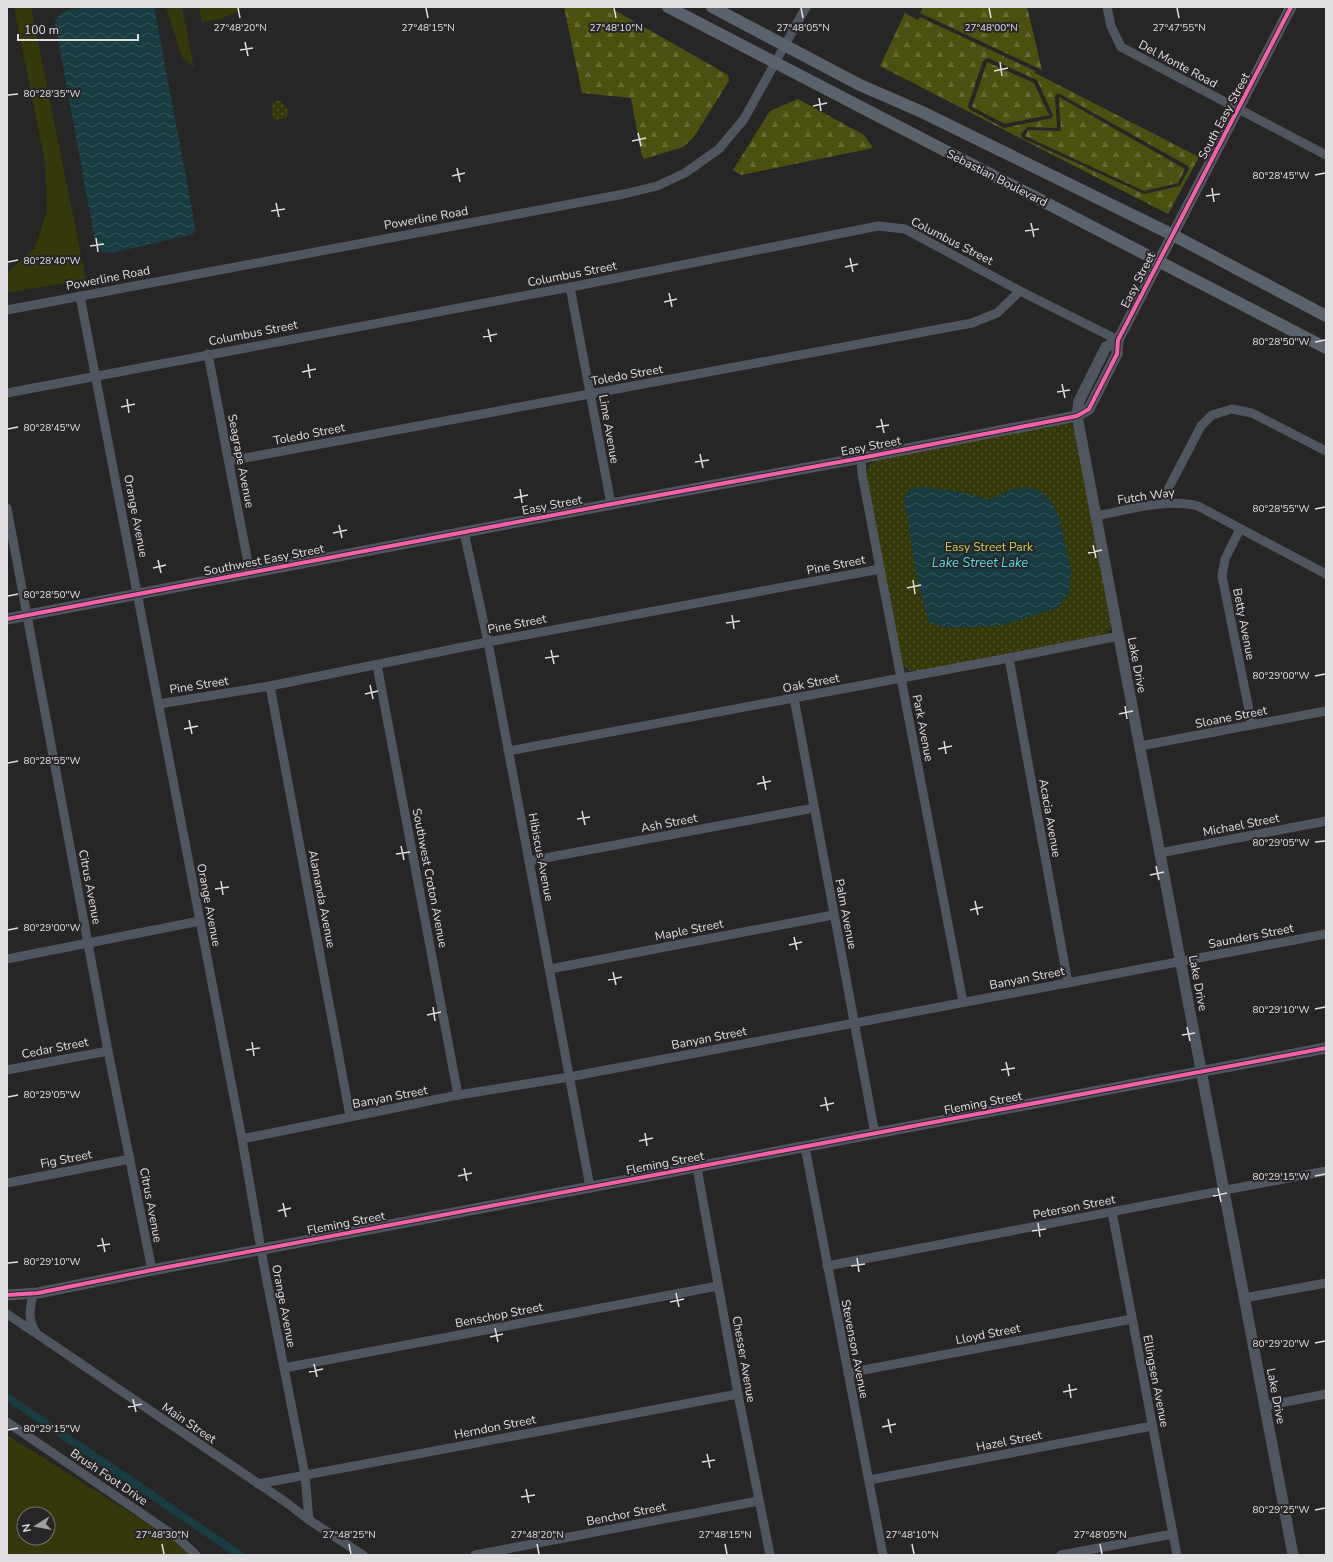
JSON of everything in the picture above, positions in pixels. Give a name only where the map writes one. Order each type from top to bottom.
[{"type":"main road","name":"Sebastian Boulevard","points":[[668,7],[1326,348]]},
{"type":"main road","points":[[712,7],[860,85],[922,112],[1173,235],[1326,316]]},
{"type":"street","name":"Powerline Road","points":[[7,310],[285,256],[624,194],[657,186],[685,173],[719,149],[744,119],[786,46],[806,7]]},
{"type":"street","name":"Del Monte Road","points":[[1107,7],[1111,26],[1121,47],[1326,155]]},
{"type":"street","name":"South Easy Street","points":[[1173,235],[1291,7]]},
{"type":"street","name":"Columbus Street","points":[[7,393],[570,287],[878,226],[905,229],[1020,291],[1118,340]]},
{"type":"street","name":"Easy Street","points":[[464,532],[1077,416],[1089,409],[1117,354],[1118,340],[1173,235]]},
{"type":"street","name":"Lime Avenue","points":[[570,287],[611,504]]},
{"type":"street","name":"Toledo Street","points":[[228,461],[972,323],[997,313],[1020,291]]},
{"type":"street","name":"Orange Avenue","points":[[80,296],[139,595],[242,1139],[261,1250],[305,1475],[309,1520]]},
{"type":"street","name":"Seagrape Avenue","points":[[208,354],[250,573]]},
{"type":"street","points":[[1166,503],[1165,495],[1200,426],[1212,415],[1232,408],[1252,413],[1326,452]]},
{"type":"street","name":"Lake Drive","points":[[1077,416],[1293,1555]]},
{"type":"street","name":"Park Avenue","points":[[860,458],[964,1002]]},
{"type":"street","name":"Futch Way","points":[[1096,516],[1166,503],[1184,503],[1198,506],[1326,574]]},
{"type":"street","name":"Citrus Avenue","points":[[7,508],[108,1050],[152,1270]]},
{"type":"street","name":"Betty Avenue","points":[[1240,529],[1225,559],[1222,576],[1252,725]]},
{"type":"street","name":"Southwest Easy Street","points":[[139,595],[464,532]]},
{"type":"street","name":"Hibiscus Avenue","points":[[464,532],[488,642],[590,1187]]},
{"type":"street","name":"Pine Street","points":[[159,704],[270,686],[488,642],[880,569]]},
{"type":"street","points":[[7,619],[139,595]]},
{"type":"street","name":"Oak Street","points":[[508,751],[1009,658],[1119,636]]},
{"type":"street","name":"Acacia Avenue","points":[[1009,658],[1068,983]]},
{"type":"street","name":"Southwest Croton Avenue","points":[[377,665],[458,1096]]},
{"type":"street","name":"Alamanda Avenue","points":[[270,686],[350,1116]]},
{"type":"street","name":"Palm Avenue","points":[[794,698],[833,916],[855,1023],[875,1134]]},
{"type":"street","name":"Sloane Street","points":[[1140,746],[1326,711]]},
{"type":"street","name":"Ash Street","points":[[529,861],[814,808]]},
{"type":"street","name":"Michael Street","points":[[1160,853],[1326,822]]},
{"type":"street","name":"Maple Street","points":[[550,969],[833,916]]},
{"type":"street","points":[[7,959],[200,921]]},
{"type":"street","name":"Saunders Street","points":[[1180,961],[1326,934]]},
{"type":"street","name":"Banyan Street","points":[[242,1139],[350,1116],[569,1077],[1180,961]]},
{"type":"street","name":"Fleming Street","points":[[7,1295],[33,1293],[1326,1048]]},
{"type":"street","name":"Cedar Street","points":[[7,1070],[108,1050]]},
{"type":"street","name":"Stevenson Avenue","points":[[805,1147],[883,1555]]},
{"type":"street","name":"Fig Street","points":[[7,1183],[130,1159]]},
{"type":"street","name":"Chesser Avenue","points":[[697,1168],[758,1501],[770,1555]]},
{"type":"street","name":"Peterson Street","points":[[827,1266],[1326,1171]]},
{"type":"street","name":"Ellingsen Avenue","points":[[1112,1212],[1177,1555]]},
{"type":"street","points":[[1244,1298],[1326,1283]]},
{"type":"street","name":"Benschop Street","points":[[284,1368],[718,1286]]},
{"type":"street","points":[[33,1293],[30,1310],[30,1322],[37,1334]]},
{"type":"street","name":"Main Street","points":[[7,1314],[287,1503],[309,1520],[363,1555]]},
{"type":"street","name":"Lloyd Street","points":[[848,1373],[1132,1319]]},
{"type":"street","name":"Herndon Street","points":[[258,1484],[738,1394]]},
{"type":"street","points":[[1265,1406],[1326,1394]]},
{"type":"street","name":"Brush Foot Drive","points":[[7,1422],[179,1539],[196,1555]]},
{"type":"street","name":"Hazel Street","points":[[869,1480],[1152,1426]]},
{"type":"street","name":"Benchor Street","points":[[475,1555],[758,1501]]},
{"type":"street","points":[[1061,1555],[1173,1534]]},
{"type":"green space","points":[[14,7],[31,7],[86,279],[7,293],[7,273],[35,248],[47,211],[45,162]]},
{"type":"green space","points":[[166,7],[182,7],[194,68],[182,57]]},
{"type":"green space","points":[[199,7],[244,7],[224,18],[202,22]]},
{"type":"green space","points":[[564,7],[609,7],[728,75],[729,81],[693,138],[683,147],[644,159],[641,153],[631,98],[582,93]]},
{"type":"green space","points":[[923,7],[1027,7],[1042,70],[920,13]]},
{"type":"green space","points":[[905,13],[918,20],[920,17],[1035,71],[1035,73],[1199,157],[1168,214],[880,66]],"holes":[[[988,58],[1037,80],[1053,115],[1052,118],[1004,128],[969,109],[968,106],[983,61]],[[1056,94],[1060,94],[1188,166],[1189,169],[1180,186],[1144,194],[1022,138],[1021,134],[1027,127],[1057,128]]]},
{"type":"green space","points":[[987,62],[1034,83],[1049,115],[1005,124],[972,107]]},
{"type":"green space","points":[[1059,97],[1185,169],[1178,183],[1144,191],[1025,136],[1028,130],[1061,131]]},
{"type":"green space","points":[[798,99],[864,135],[873,148],[741,175],[733,170],[770,111]]},
{"type":"green space","points":[[278,100],[281,101],[289,111],[286,118],[275,120],[272,116],[272,104]]},
{"type":"green space","name":"Easy Street Park","points":[[1066,423],[1072,425],[1077,433],[1113,622],[1111,629],[1103,635],[914,672],[907,669],[901,663],[866,473],[870,464],[878,459]]},
{"type":"green space","points":[[7,1435],[172,1539],[189,1555],[7,1555]]},
{"type":"water","points":[[89,7],[154,7],[193,215],[195,230],[193,234],[112,253],[102,252],[96,246],[55,23],[60,14],[68,10]]},
{"type":"water","name":"Lake Street Lake","points":[[924,487],[965,493],[988,500],[1013,489],[1028,487],[1043,493],[1052,503],[1060,519],[1071,569],[1069,592],[1058,608],[999,626],[948,628],[929,623],[918,582],[904,499],[909,489]]},
{"type":"waterway","points":[[7,1397],[240,1555]]},
{"type":"cycle path","points":[[7,619],[1077,416],[1089,409],[1117,354],[1118,340],[1291,7]]},
{"type":"cycle path","points":[[7,1295],[38,1293],[152,1270],[1326,1048]]}]
